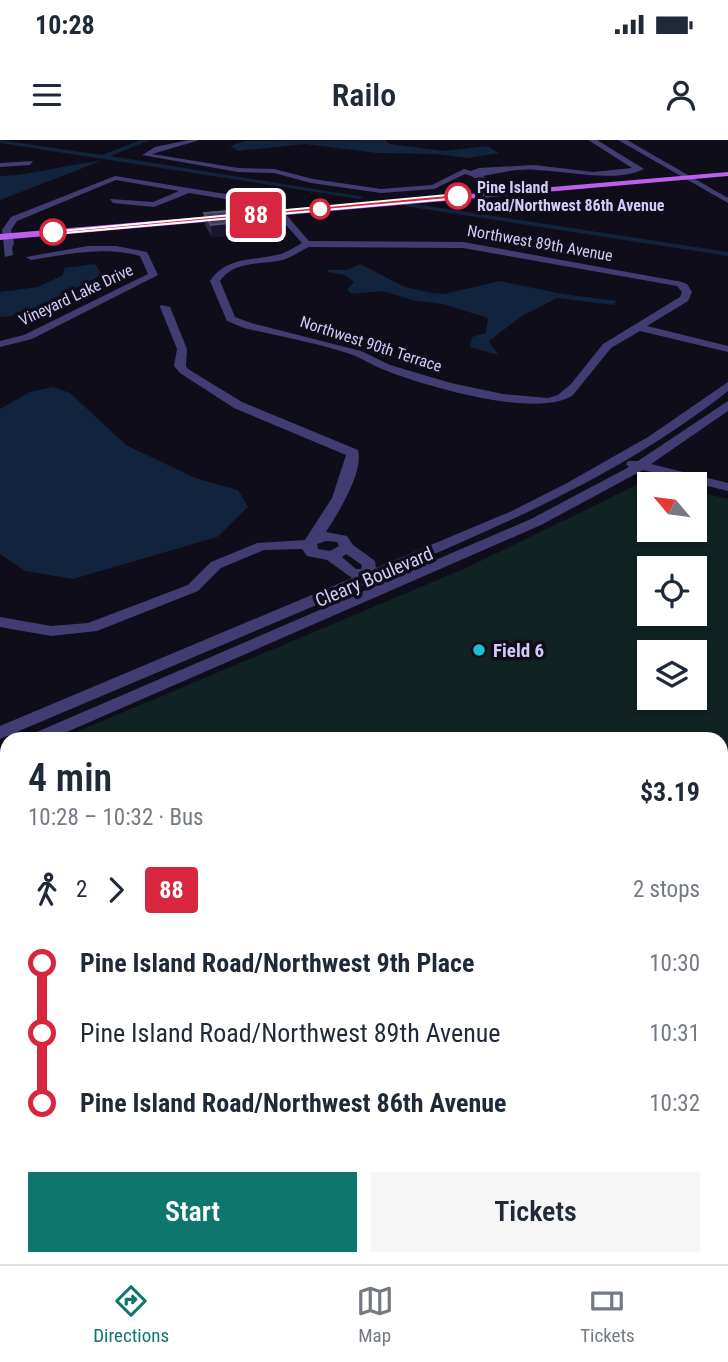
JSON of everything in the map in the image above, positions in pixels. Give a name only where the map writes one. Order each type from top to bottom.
[{"type":"main road","points":[[11,249],[278,211],[501,189],[728,172]]},
{"type":"street","points":[[196,140],[186,144],[170,144],[146,155],[238,170],[274,171],[297,175],[311,181],[381,191],[434,187],[464,171],[501,189]]},
{"type":"street","points":[[474,174],[534,167],[593,174],[640,169],[592,140]]},
{"type":"street","points":[[622,140],[728,193]]},
{"type":"street","points":[[634,140],[728,201]]},
{"type":"street","points":[[0,165],[30,163]]},
{"type":"street","points":[[487,172],[501,189]]},
{"type":"street","points":[[11,249],[8,223],[115,178],[272,204],[307,244]]},
{"type":"street","points":[[146,206],[146,203],[178,188]]},
{"type":"street","points":[[113,201],[154,205],[190,189]]},
{"type":"street","name":"Northwest 89th Avenue","points":[[307,244],[463,245],[684,286],[687,292],[684,299],[638,327]]},
{"type":"street","name":"Northwest 90th Terrace","points":[[307,244],[283,256],[235,265],[221,272],[215,281],[232,319],[248,326],[361,354],[385,367],[438,383],[530,402],[562,398],[579,383],[597,355],[638,327]]},
{"type":"street","name":"Vineyard Lake Drive","points":[[0,344],[29,337],[153,275],[144,254],[132,249],[11,249]]},
{"type":"street","points":[[165,307],[182,349],[180,366],[184,371],[238,405],[353,453],[350,473],[327,521],[312,541],[309,550],[316,555],[332,556],[352,573],[370,576],[386,589]]},
{"type":"street","points":[[638,327],[728,349]]},
{"type":"street","name":"Cleary Boulevard","points":[[2,732],[517,514],[621,459],[696,411],[728,385]]},
{"type":"street","name":"Cleary Boulevard","points":[[52,732],[536,523],[639,467],[728,405]]},
{"type":"street","points":[[621,459],[639,467],[728,487]]},
{"type":"street","points":[[327,521],[342,542],[370,564],[370,576]]},
{"type":"street","points":[[0,622],[51,631],[90,628],[192,587],[216,565],[262,546],[312,541],[325,536],[342,542]]},
{"type":"street","points":[[332,556],[342,542]]},
{"type":"shaded area","points":[[637,485],[637,542],[707,542],[707,494],[728,499],[728,732],[76,732],[468,567]]},
{"type":"water","points":[[387,140],[390,144],[444,151],[487,146],[499,153],[469,158],[435,154],[377,153],[305,144],[238,151],[230,146],[245,141]]},
{"type":"water","points":[[101,161],[0,200],[0,176]]},
{"type":"water","points":[[95,264],[102,275],[21,315],[0,317],[0,292],[38,287],[63,275],[64,268]]},
{"type":"water","points":[[360,264],[405,287],[432,293],[444,294],[500,281],[562,294],[617,301],[613,305],[557,298],[522,316],[489,341],[498,355],[470,347],[472,337],[486,333],[488,318],[443,304],[416,301],[382,291],[352,294],[347,290],[354,282],[345,275],[327,272],[347,270]]},
{"type":"water","points":[[53,387],[70,393],[126,445],[195,478],[238,490],[248,507],[217,537],[73,579],[25,571],[0,554],[0,409],[30,392]]},
{"type":"building","points":[[239,210],[248,221],[211,225],[204,213]]},
{"type":"waterway","points":[[104,156],[147,140]]},
{"type":"waterway","points":[[0,141],[360,197]]},
{"type":"waterway","points":[[405,204],[728,254]]},
{"type":"bus line","name":"88","points":[[53,232],[458,196]]},
{"type":"place","name":"Pine Island Road/Northwest 86th Avenue","points":[[458,196]]},
{"type":"place","name":"Field 6","points":[[479,650]]}]
